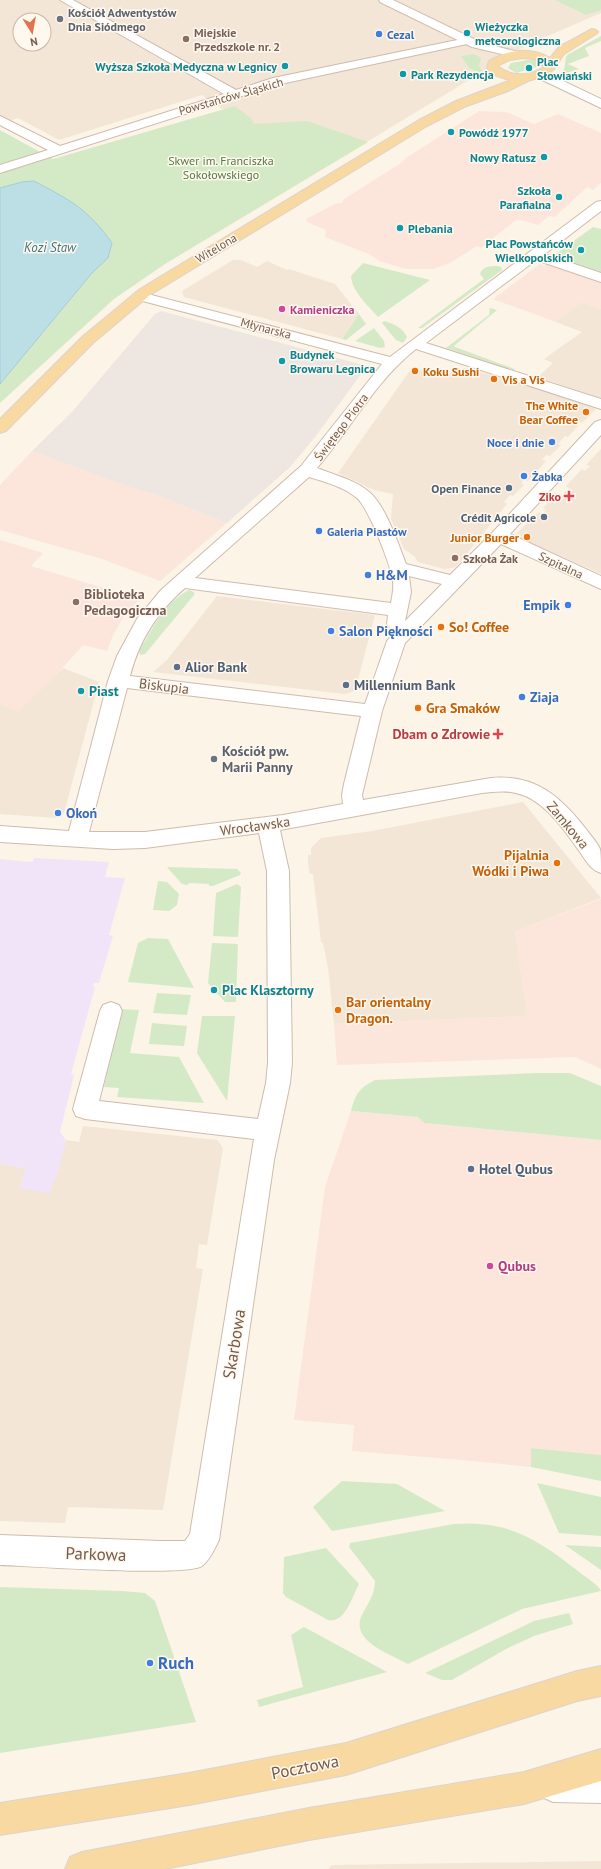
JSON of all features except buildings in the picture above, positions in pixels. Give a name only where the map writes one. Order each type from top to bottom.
[{"type":"main road","points":[[596,30],[560,52],[545,70],[526,77],[515,77],[494,67],[498,59],[596,30]]},
{"type":"main road","points":[[519,54],[544,60],[545,70]]},
{"type":"main road","name":"Witelona","points":[[460,104],[489,82],[494,76],[494,67]]},
{"type":"main road","name":"Witelona","points":[[0,428],[93,334],[118,312],[140,296],[405,133],[460,104],[504,88],[526,77]]},
{"type":"main road","name":"Pocztowa","points":[[0,1819],[189,1789],[346,1759],[577,1686],[601,1680]]},
{"type":"main road","points":[[82,1869],[270,1832],[538,1785],[601,1765]]},
{"type":"street","points":[[64,0],[234,94]]},
{"type":"street","points":[[384,0],[472,44],[519,54]]},
{"type":"street","points":[[472,44],[477,52],[494,67]]},
{"type":"street","name":"Powstańców Śląskich","points":[[0,169],[273,82],[472,44]]},
{"type":"street","points":[[545,70],[601,104]]},
{"type":"street","points":[[0,120],[58,150]]},
{"type":"street","name":"Świętego Piotra","points":[[118,681],[126,656],[141,625],[167,594],[307,470],[326,449],[392,362],[601,205]]},
{"type":"street","points":[[535,255],[601,278]]},
{"type":"street","name":"Młynarska","points":[[140,296],[392,362]]},
{"type":"street","points":[[415,344],[601,404]]},
{"type":"street","points":[[396,641],[499,536],[601,424]]},
{"type":"street","points":[[307,470],[363,494],[368,500],[381,527],[398,567],[402,583],[397,610],[396,641],[372,711],[354,784],[352,795],[354,810]]},
{"type":"street","name":"Szpitalna","points":[[499,536],[601,583]]},
{"type":"street","points":[[398,567],[455,582]]},
{"type":"street","points":[[181,582],[397,610]]},
{"type":"street","name":"Biskupia","points":[[77,839],[118,681],[372,711]]},
{"type":"street","name":"Wrocławska","points":[[0,834],[113,841],[145,840],[268,824],[354,810],[482,786],[507,784]]},
{"type":"street","name":"Zamkowa","points":[[507,784],[528,788],[546,798],[564,817],[601,865]]},
{"type":"street","points":[[111,1011],[85,1109],[267,1130],[278,1083],[280,1059],[278,871],[268,824]]},
{"type":"street","name":"Skarbowa","points":[[192,1555],[204,1540],[267,1130]]},
{"type":"street","name":"Parkowa","points":[[0,1550],[161,1556],[192,1555]]},
{"type":"street","points":[[538,1785],[601,1787]]},
{"type":"shaded area","points":[[0,0],[601,0],[601,13],[527,45],[360,146],[252,129],[202,95],[59,140],[18,118],[0,124]]},
{"type":"shaded area","points":[[479,111],[506,112],[534,124],[558,114],[601,133],[601,183],[593,190],[587,187],[555,217],[549,216],[538,225],[517,219],[481,248],[477,246],[450,263],[433,269],[406,269],[379,261],[371,255],[325,237],[326,230],[307,222],[306,219],[335,204],[342,203],[344,199]]},
{"type":"shaded area","points":[[233,260],[241,260],[257,267],[267,261],[287,270],[289,269],[335,284],[359,314],[342,339],[184,297],[182,291]]},
{"type":"shaded area","points":[[540,264],[544,266],[547,264],[601,283],[601,309],[581,302],[556,322],[493,299]]},
{"type":"shaded area","points":[[581,302],[601,309],[601,399],[538,377],[553,363],[544,359],[582,332],[556,322]]},
{"type":"shaded area","points":[[161,311],[367,366],[315,437],[290,467],[227,523],[154,494],[130,487],[32,451],[72,412],[155,314]]},
{"type":"shaded area","points":[[465,368],[547,391],[596,409],[582,423],[578,421],[575,425],[578,426],[568,437],[565,436],[558,444],[561,445],[550,456],[546,455],[542,460],[546,461],[528,481],[524,480],[521,483],[524,485],[513,496],[510,495],[504,502],[507,504],[456,567],[444,569],[418,562],[415,557],[404,549],[391,519],[393,494],[374,490],[338,473],[411,369],[448,372]]},
{"type":"shaded area","points":[[601,449],[601,574],[518,537],[520,535],[517,533],[539,512],[542,514],[546,510],[543,508],[550,501],[553,503],[569,488],[566,486],[582,469],[585,471],[590,466],[586,465]]},
{"type":"shaded area","points":[[32,451],[154,494],[227,523],[160,581],[102,559],[0,530],[0,485]]},
{"type":"shaded area","points":[[0,540],[43,553],[31,566],[140,599],[126,613],[113,635],[107,651],[83,645],[19,712],[0,704]]},
{"type":"shaded area","points":[[217,596],[375,615],[355,691],[345,694],[153,672],[167,660]]},
{"type":"shaded area","points":[[63,668],[99,682],[64,813],[56,818],[0,814],[0,704],[19,711]]},
{"type":"shaded area","points":[[523,802],[601,898],[515,932],[527,1016],[334,1024],[328,968],[323,943],[321,942],[313,874],[310,874],[309,870],[308,855],[311,855],[311,848],[321,838],[372,831]]},
{"type":"shaded area","points":[[34,858],[109,862],[105,877],[125,878],[109,935],[113,936],[99,983],[94,983],[93,987],[95,987],[71,1074],[74,1075],[60,1132],[66,1140],[57,1174],[49,1193],[19,1188],[26,1169],[0,1163],[0,859],[29,862],[33,861]]},
{"type":"shaded area","points":[[601,899],[601,1069],[575,1057],[337,1065],[334,1024],[527,1016],[515,932]]},
{"type":"shaded area","points":[[351,1111],[418,1117],[424,1123],[601,1140],[601,1455],[531,1448],[531,1467],[352,1451],[354,1425],[294,1420],[325,1187]]},
{"type":"shaded area","points":[[83,1126],[217,1140],[223,1148],[207,1245],[199,1244],[196,1268],[203,1269],[163,1510],[68,1507],[65,1523],[0,1521],[0,1163],[26,1169],[19,1188],[57,1174],[66,1140],[79,1142]]},
{"type":"shaded area","points":[[601,1861],[601,1869],[329,1869],[331,1865]]},
{"type":"green space","points":[[555,0],[601,0],[601,10],[586,15]]},
{"type":"green space","points":[[601,36],[601,41],[585,48],[589,56],[568,64],[579,69],[560,75],[565,67],[567,55]]},
{"type":"green space","points":[[474,54],[481,58],[479,66],[483,74],[469,68],[461,56]]},
{"type":"green space","points":[[533,59],[538,62],[537,67],[516,73],[508,68],[511,63]]},
{"type":"green space","name":"Skwer im. Franciszka Sokołowskiego","points":[[235,106],[251,118],[254,124],[307,121],[368,142],[165,264],[114,299],[0,403],[0,130],[53,159]]},
{"type":"green space","name":"Plac Powstańców Wielkopolskich","points":[[593,227],[601,229],[601,273],[553,256]]},
{"type":"green space","points":[[363,263],[430,280],[378,317],[357,293],[352,282],[351,276]]},
{"type":"green space","points":[[489,266],[501,267],[502,270],[422,328],[418,328],[484,279],[480,274],[483,269]]},
{"type":"green space","points":[[490,308],[497,310],[454,346],[515,369],[514,370],[446,348],[489,315]]},
{"type":"green space","points":[[359,314],[366,324],[346,340],[342,339]]},
{"type":"green space","points":[[384,321],[400,328],[403,331],[407,337],[403,343],[396,340],[382,323]]},
{"type":"green space","points":[[374,328],[384,341],[385,347],[380,348],[355,341]]},
{"type":"green space","points":[[189,590],[194,592],[194,595],[145,654],[140,655],[139,651],[154,625],[166,609],[180,595]]},
{"type":"green space","points":[[167,867],[237,869],[241,873],[240,875],[213,886],[209,886],[209,884],[189,883],[188,885],[182,884]]},
{"type":"green space","points":[[158,881],[167,882],[179,894],[177,905],[169,911],[153,910]]},
{"type":"green space","points":[[237,884],[241,887],[238,937],[213,936],[216,893]]},
{"type":"green space","points":[[148,938],[168,939],[194,988],[128,982],[138,943]]},
{"type":"green space","points":[[212,943],[238,944],[236,1002],[225,1002],[208,983]]},
{"type":"green space","points":[[157,993],[191,995],[187,1015],[153,1013]]},
{"type":"green space","points":[[121,1009],[139,1010],[130,1053],[179,1057],[204,1103],[117,1097],[119,1088],[104,1087]]},
{"type":"green space","points":[[202,1016],[235,1016],[227,1101],[197,1053]]},
{"type":"green space","points":[[152,1023],[187,1026],[184,1046],[149,1044]]},
{"type":"green space","points":[[536,1073],[570,1073],[601,1086],[601,1140],[424,1123],[418,1117],[351,1111],[358,1092],[375,1080]]},
{"type":"green space","points":[[531,1448],[601,1455],[601,1481],[531,1467]]},
{"type":"green space","points":[[342,1481],[397,1484],[445,1511],[332,1531],[313,1507]]},
{"type":"green space","points":[[537,1483],[601,1497],[601,1536],[559,1533]]},
{"type":"green space","points":[[454,1524],[490,1525],[521,1534],[549,1550],[594,1583],[601,1591],[522,1609],[408,1664],[373,1645],[365,1638],[361,1631],[360,1623],[363,1613],[373,1593],[375,1581],[349,1547],[350,1543]]},
{"type":"green space","points":[[565,1545],[601,1547],[601,1570]]},
{"type":"green space","points":[[326,1548],[359,1584],[351,1602],[343,1614],[334,1620],[328,1620],[286,1597],[283,1593],[284,1557]]},
{"type":"green space","points":[[0,1587],[145,1593],[155,1601],[196,1722],[0,1753]]},
{"type":"green space","points":[[569,1613],[573,1624],[534,1636],[506,1649],[452,1680],[442,1680],[425,1673],[534,1621]]},
{"type":"green space","points":[[304,1627],[387,1672],[259,1707],[257,1700],[303,1687],[291,1635]]},
{"type":"water","name":"Kozi Staw","points":[[34,181],[78,206],[95,222],[112,243],[108,258],[92,273],[0,384],[0,188],[22,182]]},
{"type":"place","name":"Kościół Adwentystów Dnia Siódmego","points":[[60,19]]},
{"type":"place","name":"Wieżyczka meteorologiczna","points":[[467,33]]},
{"type":"place","name":"Cezal","points":[[379,34]]},
{"type":"place","name":"Miejskie Przedszkole nr. 2","points":[[186,39]]},
{"type":"place","name":"Wyższa Szkoła Medyczna w Legnicy","points":[[285,66]]},
{"type":"place","name":"Plac Słowiański","points":[[529,68]]},
{"type":"place","name":"Park Rezydencja","points":[[403,74]]},
{"type":"place","name":"Powódź 1977","points":[[451,132]]},
{"type":"place","name":"Nowy Ratusz","points":[[544,157]]},
{"type":"place","name":"Szkoła Parafialna","points":[[559,197]]},
{"type":"place","name":"Plebania","points":[[400,228]]},
{"type":"place","name":"Plac Powstańców Wielkopolskich","points":[[581,250]]},
{"type":"place","name":"Kamieniczka","points":[[282,309]]},
{"type":"place","name":"Budynek Browaru Legnica","points":[[282,361]]},
{"type":"place","name":"Koku Sushi","points":[[415,371]]},
{"type":"place","name":"Vis a Vis","points":[[494,379]]},
{"type":"place","name":"The White Bear Coffee","points":[[586,412]]},
{"type":"place","name":"Noce i dnie","points":[[552,442]]},
{"type":"place","name":"Żabka","points":[[524,476]]},
{"type":"place","name":"Open Finance","points":[[509,488]]},
{"type":"place","name":"Ziko","points":[[569,496]]},
{"type":"place","name":"Crédit Agricole","points":[[544,517]]},
{"type":"place","name":"Galeria Piastów","points":[[319,531]]},
{"type":"place","name":"Junior Burger","points":[[527,537]]},
{"type":"place","name":"Szkoła Żak","points":[[455,558]]},
{"type":"place","name":"H&M","points":[[368,575]]},
{"type":"place","name":"Biblioteka Pedagogiczna","points":[[76,602]]},
{"type":"place","name":"Empik","points":[[568,605]]},
{"type":"place","name":"So! Coffee","points":[[441,627]]},
{"type":"place","name":"Salon Piękności","points":[[331,631]]},
{"type":"place","name":"Alior Bank","points":[[177,667]]},
{"type":"place","name":"Millennium Bank","points":[[346,685]]},
{"type":"place","name":"Piast","points":[[81,691]]},
{"type":"place","name":"Ziaja","points":[[522,697]]},
{"type":"place","name":"Gra Smaków","points":[[418,708]]},
{"type":"place","name":"Dbam o Zdrowie","points":[[498,734]]},
{"type":"place","name":"Kościół pw. Marii Panny","points":[[214,759]]},
{"type":"place","name":"Okoń","points":[[58,813]]},
{"type":"place","name":"Pijalnia Wódki i Piwa","points":[[557,863]]},
{"type":"place","name":"Plac Klasztorny","points":[[214,990]]},
{"type":"place","name":"Bar orientalny Dragon.","points":[[338,1010]]},
{"type":"place","name":"Hotel Qubus","points":[[471,1169]]},
{"type":"place","name":"Qubus","points":[[490,1266]]},
{"type":"place","name":"Ruch","points":[[150,1663]]}]
